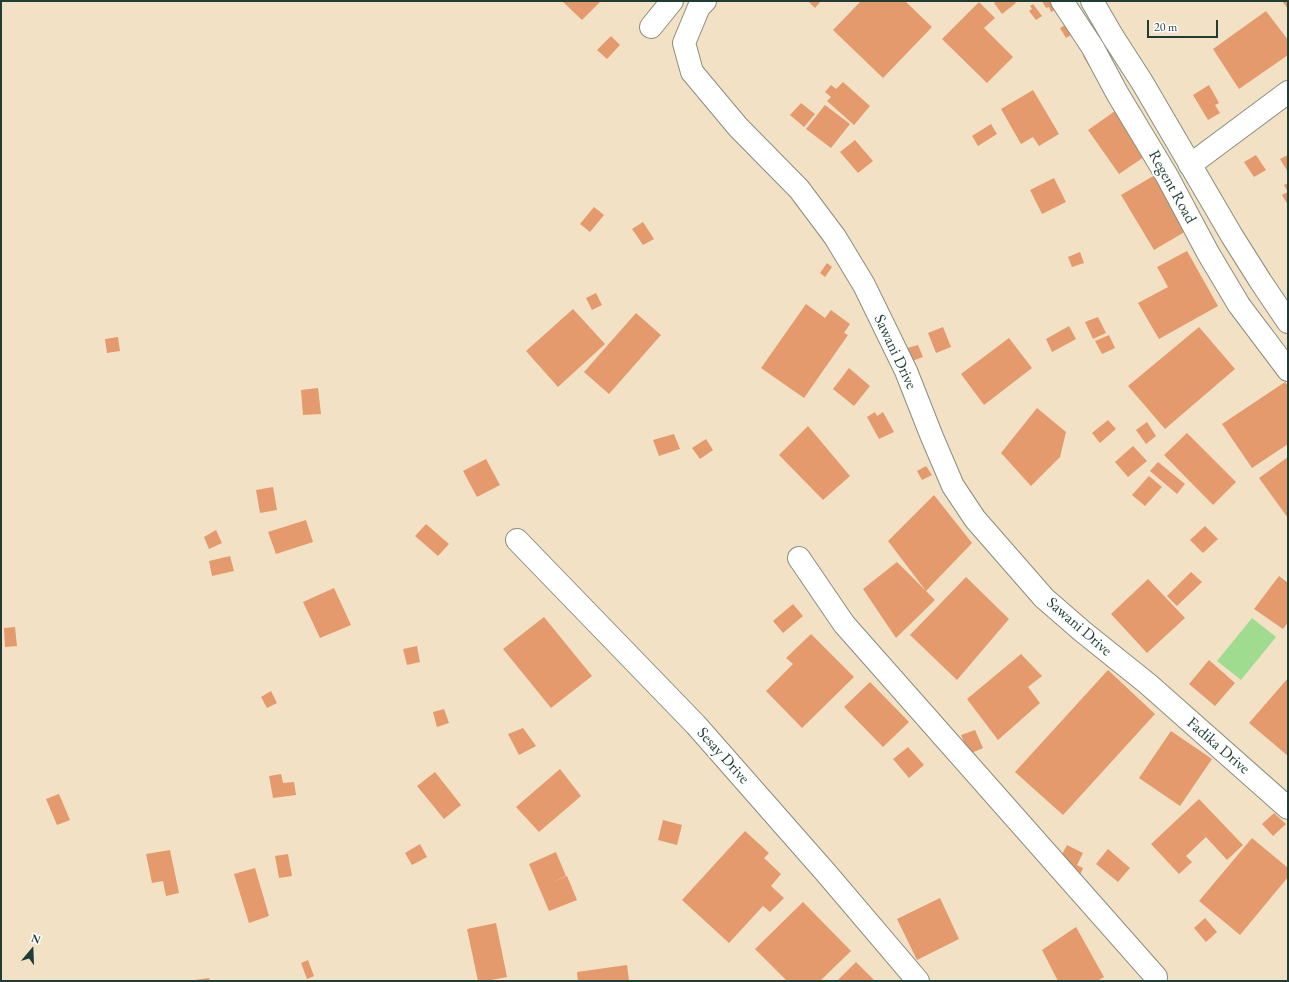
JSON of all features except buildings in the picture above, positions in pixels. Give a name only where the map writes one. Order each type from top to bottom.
[{"type":"street","points":[[652,28],[672,1]]},
{"type":"street","name":"Sawani Drive","points":[[705,1],[699,8],[684,43],[692,72],[738,127],[798,189],[835,237],[864,285],[902,363],[953,486],[975,519],[1044,598],[1082,631],[1148,684]]},
{"type":"street","name":"Regent Road","points":[[1092,1],[1261,282],[1288,322]]},
{"type":"street","name":"Regent Road","points":[[1065,2],[1167,176],[1208,253],[1240,305],[1288,370]]},
{"type":"street","points":[[1190,165],[1288,92]]},
{"type":"street","name":"Sesay Drive","points":[[517,540],[696,725],[918,981]]},
{"type":"street","points":[[799,558],[844,624],[1159,980]]},
{"type":"street","name":"Fadika Drive","points":[[1148,684],[1288,808]]},
{"type":"green space","points":[[1252,618],[1276,637],[1241,680],[1217,661]]}]
